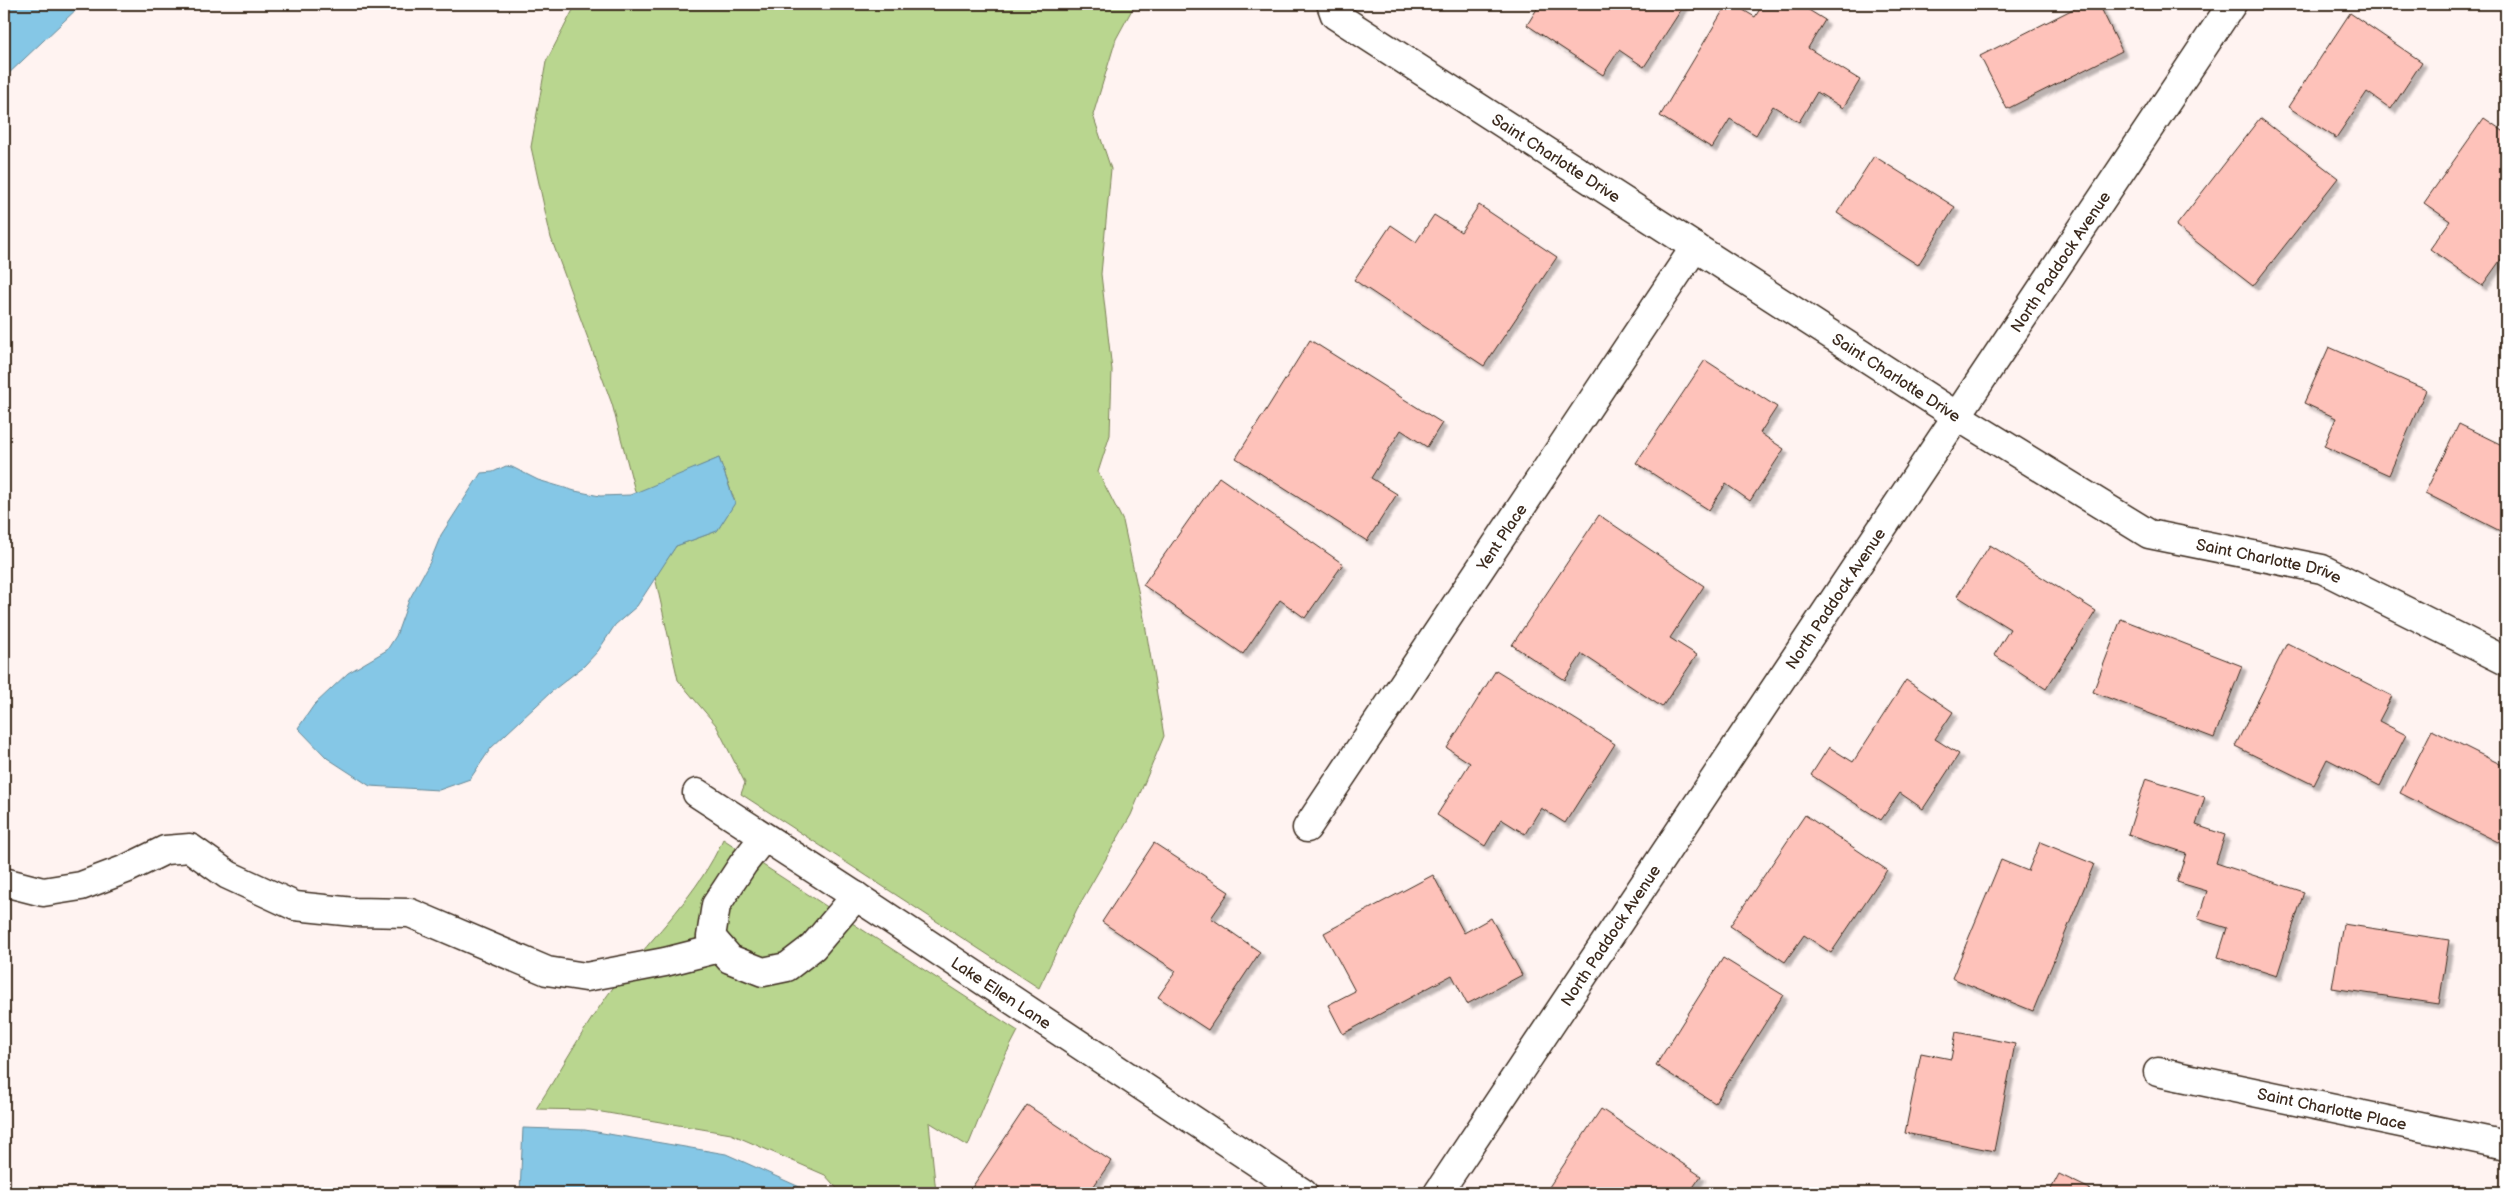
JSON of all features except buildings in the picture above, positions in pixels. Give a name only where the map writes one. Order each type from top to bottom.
[{"type":"street","name":"Saint Charlotte Drive","points":[[1331,4],[1335,15],[1957,416],[2149,534],[2322,569],[2506,661]]},
{"type":"street","name":"North Paddock Avenue","points":[[1438,1193],[2232,4]]},
{"type":"street","name":"Yent Place","points":[[1307,828],[1695,247]]},
{"type":"street","name":"Lake Ellen Lane","points":[[697,793],[1304,1193]]},
{"type":"street","points":[[764,837],[742,864],[716,904],[712,937],[730,959],[763,972],[786,967],[813,947],[856,896]]},
{"type":"street","points":[[4,882],[43,892],[71,888],[126,869],[165,850],[190,848],[228,875],[295,906],[354,912],[410,913],[547,971],[586,976],[665,962],[720,948]]},
{"type":"street","name":"Saint Charlotte Place","points":[[2158,1072],[2506,1145]]},
{"type":"green space","points":[[581,4],[1135,4],[1116,39],[1093,115],[1111,169],[1101,274],[1112,370],[1110,435],[1098,472],[1123,521],[1144,618],[1164,736],[1131,815],[1077,909],[1039,988],[741,794],[745,783],[716,725],[678,680],[655,577],[676,546],[717,531],[735,502],[719,458],[636,495],[612,404],[551,238],[531,147],[546,62],[574,8]]},
{"type":"green space","points":[[723,839],[1018,1031],[1002,1062],[968,1146],[929,1122],[936,1193],[841,1193],[825,1175],[731,1134],[590,1110],[536,1109],[597,1010],[619,980],[689,895],[702,877]]},
{"type":"water","points":[[4,4],[82,4],[4,78]]},
{"type":"water","points":[[719,458],[735,503],[717,531],[676,546],[637,606],[615,625],[598,651],[584,666],[551,692],[491,748],[470,779],[439,790],[370,786],[327,758],[298,728],[314,705],[348,673],[387,650],[396,636],[409,600],[430,562],[441,535],[481,473],[493,472],[506,466],[538,480],[575,491],[600,496],[630,495]]},
{"type":"water","points":[[523,1128],[585,1130],[726,1154],[813,1193],[520,1193]]}]
